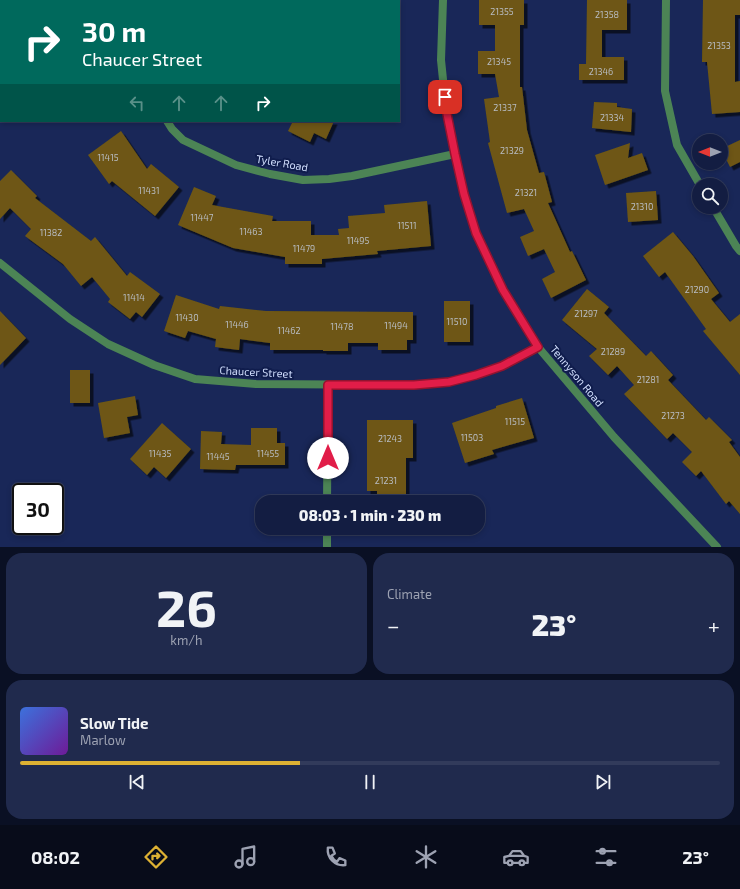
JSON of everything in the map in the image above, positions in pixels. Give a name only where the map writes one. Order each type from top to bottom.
[{"type":"street","name":"Tennyson Road","points":[[443,0],[441,60],[446,109],[455,154],[464,194],[476,233],[503,290],[538,347],[614,437],[717,547]]},
{"type":"street","points":[[666,0],[665,91],[677,145],[696,178]]},
{"type":"street","name":"Tyler Road","points":[[168,122],[172,129],[183,140],[236,165],[270,174],[304,180],[352,176],[455,154]]},
{"type":"street","points":[[717,214],[740,251]]},
{"type":"street","name":"Chaucer Street","points":[[0,263],[70,319],[108,344],[154,365],[195,379],[256,384],[328,385],[414,385],[449,382],[502,366],[538,347]]},
{"type":"street","points":[[327,495],[328,385]]},
{"type":"street","points":[[327,535],[327,547]]},
{"type":"building","points":[[479,0],[524,0],[524,25],[520,25],[520,87],[522,87],[527,130],[539,173],[544,172],[552,202],[548,203],[570,252],[572,251],[586,280],[551,298],[542,279],[555,272],[544,249],[528,256],[520,237],[534,231],[524,209],[507,213],[488,143],[490,142],[484,99],[499,97],[495,74],[478,74],[478,51],[495,51],[495,25],[479,25]]},
{"type":"building","points":[[587,0],[627,0],[627,30],[602,30],[602,57],[624,57],[624,80],[579,80],[579,64],[586,64]]},
{"type":"building","points":[[703,0],[740,0],[740,15],[735,15],[735,82],[740,81],[740,112],[712,114],[707,62],[702,62]]},
{"type":"building","points":[[594,102],[617,103],[617,107],[632,109],[631,132],[592,128]]},
{"type":"building","points":[[290,122],[334,122],[326,139],[314,133],[310,142],[288,131],[292,123]]},
{"type":"building","points":[[121,131],[147,169],[151,164],[179,187],[155,216],[112,181],[109,184],[88,155]]},
{"type":"building","points":[[740,140],[740,162],[730,167],[728,163],[728,146]]},
{"type":"building","points":[[630,143],[628,158],[642,153],[648,170],[605,185],[595,155]]},
{"type":"building","points":[[11,170],[37,196],[35,198],[91,241],[95,237],[127,276],[130,272],[160,294],[142,317],[136,312],[130,319],[108,302],[110,299],[92,277],[81,286],[63,264],[25,236],[31,229],[10,208],[0,219],[0,181]]},
{"type":"building","points":[[194,187],[216,196],[212,205],[273,216],[272,221],[311,221],[311,235],[339,235],[338,229],[349,228],[348,216],[385,213],[384,205],[427,201],[431,246],[377,251],[378,254],[322,259],[322,264],[285,264],[285,257],[233,248],[178,225]]},
{"type":"building","points":[[656,191],[658,220],[628,222],[626,193]]},
{"type":"building","points":[[673,232],[693,256],[719,293],[711,299],[730,322],[740,314],[740,375],[703,331],[706,329],[665,272],[659,277],[643,256]]},
{"type":"building","points":[[587,289],[609,307],[604,313],[646,356],[651,351],[673,375],[668,380],[706,420],[709,417],[732,440],[729,442],[740,457],[740,514],[729,501],[726,504],[701,471],[696,476],[682,462],[692,452],[673,433],[667,439],[624,394],[634,385],[617,366],[608,375],[589,356],[597,349],[562,320]]},
{"type":"building","points":[[176,295],[219,309],[220,306],[266,311],[413,312],[413,340],[407,340],[407,350],[378,350],[378,343],[348,343],[348,351],[270,350],[270,343],[240,339],[239,350],[215,347],[216,339],[188,331],[185,338],[164,331]]},
{"type":"building","points":[[444,301],[470,301],[470,342],[444,342]]},
{"type":"building","points":[[0,311],[26,338],[0,365]]},
{"type":"building","points":[[70,370],[90,370],[90,403],[70,403]]},
{"type":"building","points":[[135,396],[138,415],[127,417],[130,433],[104,438],[98,403]]},
{"type":"building","points":[[522,398],[534,438],[492,450],[494,454],[465,463],[452,423],[496,408],[496,406]]},
{"type":"building","points":[[367,420],[413,420],[413,458],[406,458],[406,495],[377,495],[377,491],[367,491]]},
{"type":"building","points":[[162,423],[191,449],[166,478],[154,467],[147,475],[130,459]]},
{"type":"building","points":[[251,428],[277,428],[277,443],[285,443],[285,465],[236,465],[235,470],[200,469],[201,431],[222,432],[221,444],[251,445]]},
{"type":"route","points":[[328,458],[328,385],[414,385],[449,382],[502,366],[538,347],[503,290],[476,233],[464,194],[446,109],[445,97]]}]
